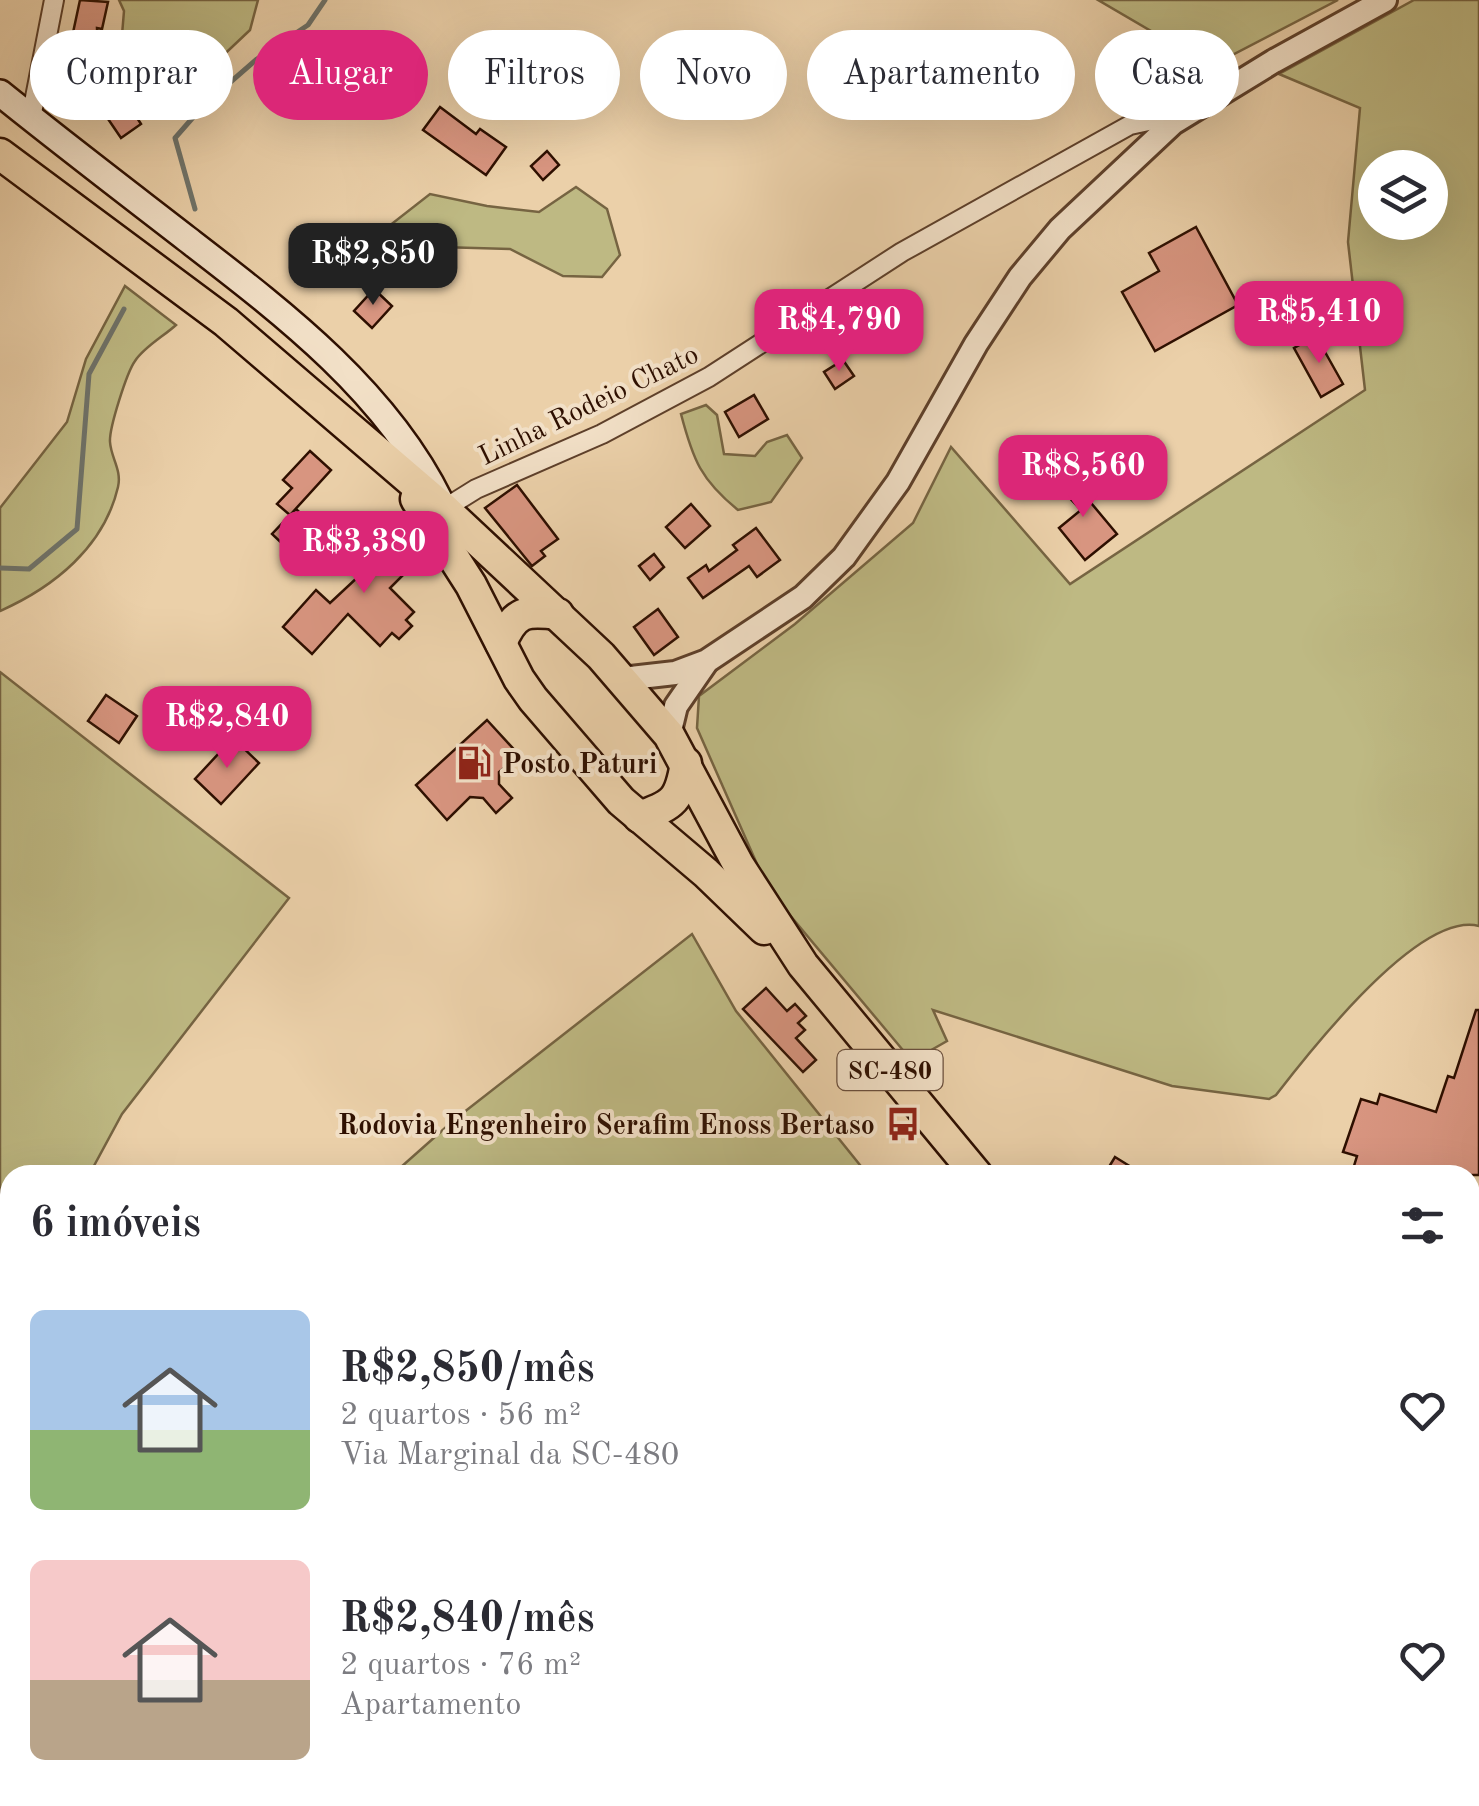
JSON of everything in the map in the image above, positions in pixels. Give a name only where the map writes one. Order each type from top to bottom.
[{"type":"highway","name":"SC-480","points":[[0,154],[226,322],[359,434],[558,614],[622,679],[668,735],[739,866],[803,965],[969,1165]]},
{"type":"highway","name":"SC-480","points":[[400,474],[471,585],[518,679],[533,700],[602,780],[803,965]]},
{"type":"highway","points":[[501,643],[518,616],[535,612],[558,614]]},
{"type":"highway","points":[[640,817],[674,802],[682,787],[686,764]]},
{"type":"main road","points":[[0,93],[30,118]]},
{"type":"main road","points":[[33,120],[234,276],[343,369],[400,436],[444,509]]},
{"type":"street","points":[[48,30],[54,0]]},
{"type":"street","points":[[622,679],[675,673],[707,661],[803,597],[844,557],[898,482],[976,344],[1020,277],[1060,229],[1173,123],[1385,0]]},
{"type":"street","name":"Linha Rodeio Chato","points":[[444,509],[476,489],[602,434],[709,377],[902,252],[1130,125],[1152,120],[1173,123]]},
{"type":"street","points":[[668,735],[676,706],[707,661]]},
{"type":"shaded area","points":[[119,0],[258,0],[250,30],[233,46],[233,30],[122,30],[124,11]]},
{"type":"shaded area","points":[[1098,0],[1338,0],[1239,51],[1239,30],[1149,30]]},
{"type":"shaded area","points":[[1414,0],[1479,0],[1479,926],[1454,927],[1397,961],[1339,1018],[1269,1099],[1172,1086],[933,1010],[947,1041],[912,1061],[768,889],[697,728],[699,696],[795,624],[913,523],[951,447],[1070,584],[1365,390],[1348,242],[1360,108],[1279,74]]},
{"type":"shaded area","points":[[576,187],[607,209],[620,255],[602,277],[563,276],[510,249],[440,247],[392,267],[366,244],[430,194],[539,212]]},
{"type":"shaded area","points":[[125,286],[176,325],[139,356],[123,388],[110,435],[119,481],[111,509],[74,563],[39,590],[0,611],[0,508],[67,422],[86,359]]},
{"type":"shaded area","points":[[706,405],[717,415],[724,454],[755,456],[767,442],[787,435],[802,458],[771,502],[738,510],[707,479],[681,414]]},
{"type":"shaded area","points":[[0,672],[289,898],[122,1114],[94,1165],[0,1165]]},
{"type":"shaded area","points":[[692,934],[736,1011],[860,1165],[403,1165],[454,1120]]},
{"type":"building","points":[[80,0],[108,2],[102,29],[74,30]]},
{"type":"building","points":[[440,107],[448,113],[448,120],[457,120],[476,134],[480,129],[506,147],[486,175],[423,130]]},
{"type":"building","points":[[109,120],[138,120],[141,124],[121,138]]},
{"type":"building","points":[[547,151],[559,165],[543,180],[531,166]]},
{"type":"building","points":[[1196,227],[1238,305],[1155,351],[1122,292],[1159,271],[1149,253]]},
{"type":"building","points":[[374,289],[392,306],[372,328],[354,311]]},
{"type":"building","points":[[1316,336],[1343,384],[1321,397],[1294,348]]},
{"type":"building","points":[[843,360],[854,376],[835,389],[824,372]]},
{"type":"building","points":[[754,395],[768,419],[739,437],[725,412]]},
{"type":"building","points":[[310,451],[331,470],[291,514],[296,509],[332,543],[308,568],[272,534],[290,515],[277,504],[292,488],[283,480]]},
{"type":"building","points":[[1061,467],[1117,534],[1085,560],[1059,528],[1081,510],[1050,477]]},
{"type":"building","points":[[517,485],[558,539],[541,551],[545,556],[532,566],[485,508]]},
{"type":"building","points":[[691,504],[710,526],[685,548],[666,527]]},
{"type":"building","points":[[380,518],[398,536],[410,524],[427,551],[390,588],[414,612],[406,620],[412,626],[399,639],[392,633],[380,646],[348,614],[312,654],[283,627],[316,590],[330,603],[389,548],[369,528]]},
{"type":"building","points":[[756,528],[780,560],[757,577],[749,566],[703,598],[688,578],[706,565],[709,571],[737,550],[733,545]]},
{"type":"building","points":[[654,554],[664,567],[650,580],[639,566]]},
{"type":"building","points":[[658,609],[678,637],[654,655],[634,627]]},
{"type":"building","points":[[106,695],[137,716],[119,743],[88,721]]},
{"type":"building","name":"Posto Paturi","points":[[487,720],[519,755],[499,772],[499,784],[512,798],[496,813],[483,798],[470,797],[447,820],[416,785]]},
{"type":"building","points":[[233,738],[259,763],[221,804],[195,779]]},
{"type":"building","points":[[766,988],[787,1011],[795,1004],[806,1016],[798,1023],[805,1030],[796,1038],[816,1060],[803,1072],[743,1009]]},
{"type":"building","points":[[1479,1010],[1479,1165],[1354,1165],[1357,1156],[1343,1152],[1361,1099],[1377,1104],[1380,1094],[1436,1112],[1448,1076],[1454,1078]]},
{"type":"building","points":[[1115,1157],[1128,1165],[1110,1165]]},
{"type":"waterway","points":[[195,209],[175,138],[203,106],[257,59],[308,25],[325,0]]},
{"type":"waterway","points":[[0,568],[29,569],[77,529],[89,374],[124,309]]},
{"type":"place","name":"Posto Paturi","points":[[474,763]]},
{"type":"place","name":"Rodovia Engenheiro Serafim Enoss Bertaso","points":[[903,1124]]}]
